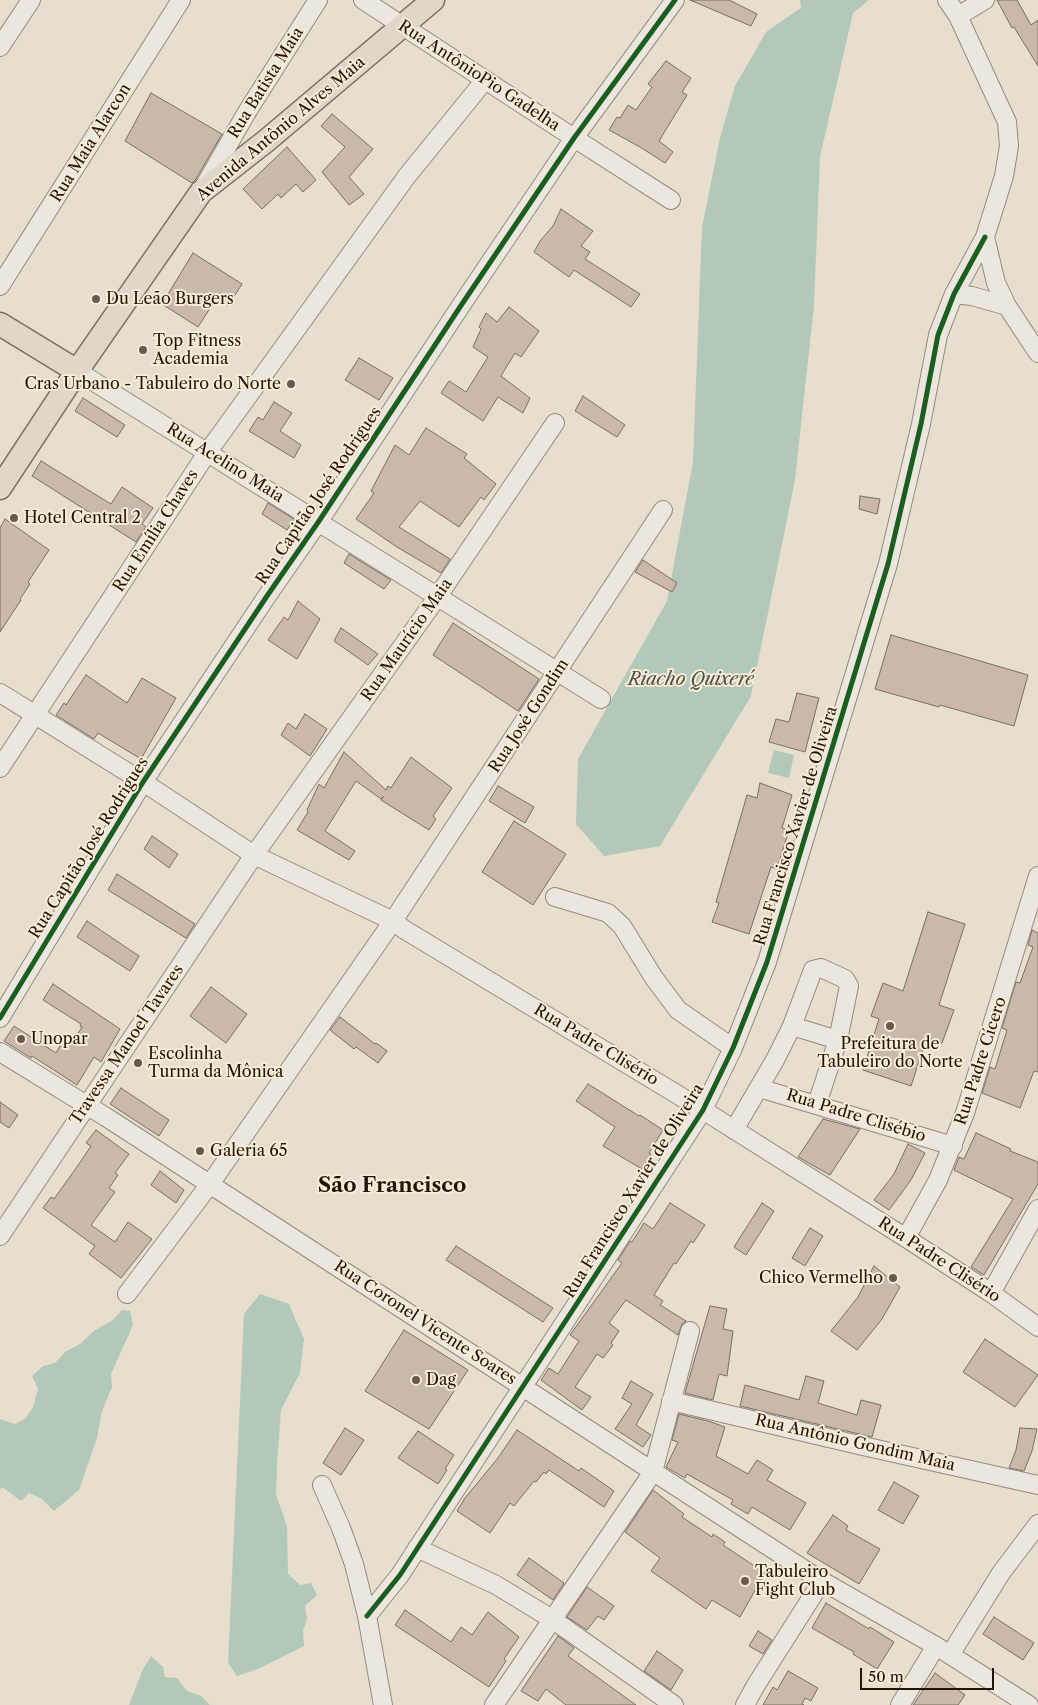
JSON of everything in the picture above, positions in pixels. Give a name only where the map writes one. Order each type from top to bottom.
[{"type":"main road","name":"Avenida Antônio Alves Maia","points":[[77,371],[201,192],[266,141],[433,0]]},
{"type":"main road","name":"Rua Acelino Maia","points":[[0,324],[77,371]]},
{"type":"main road","points":[[0,488],[77,371]]},
{"type":"street","points":[[0,47],[31,0]]},
{"type":"street","name":"Rua Maia Alarcon","points":[[0,286],[182,0]]},
{"type":"street","name":"Rua Batista Maia","points":[[201,192],[247,112],[318,0]]},
{"type":"street","name":"Rua AntônioPio Gadelha","points":[[363,0],[672,200]]},
{"type":"street","name":"Rua Capitão José Rodrigues","points":[[0,1018],[143,782],[267,596],[320,521],[462,304],[574,138],[675,0]]},
{"type":"street","name":"Rua Francisco Xavier de Oliveira","points":[[367,1616],[400,1575],[703,1110],[733,1048],[767,962],[888,564],[922,424],[938,335],[954,294],[985,237],[1004,176],[1009,133],[1007,122],[958,16],[947,0]]},
{"type":"street","points":[[958,16],[985,0]]},
{"type":"street","name":"Rua Emília Chaves","points":[[0,768],[207,453],[407,176],[485,80]]},
{"type":"street","points":[[985,237],[996,283],[1007,306],[1038,353]]},
{"type":"street","points":[[954,294],[972,296],[1007,306]]},
{"type":"street","name":"Rua Acelino Maia","points":[[77,371],[320,521],[602,699]]},
{"type":"street","name":"Rua Maurício Maia","points":[[254,855],[438,596],[555,422]]},
{"type":"street","name":"Rua José Gondim","points":[[127,1294],[210,1184],[393,921],[664,510]]},
{"type":"street","name":"Rua Padre Clisério","points":[[0,693],[143,782],[254,855],[393,921],[703,1110],[991,1293],[1038,1327]]},
{"type":"street","name":"Travessa Manoel Tavares","points":[[0,1236],[254,855]]},
{"type":"street","name":"Rua Padre Cícero","points":[[906,1238],[938,1180],[953,1146],[965,1113],[1038,876]]},
{"type":"street","points":[[555,897],[608,914],[622,926],[654,978],[678,1010],[733,1048]]},
{"type":"street","points":[[734,1130],[792,1026],[813,970],[821,968],[845,979],[849,986],[838,1040],[817,1104]]},
{"type":"street","points":[[792,1026],[838,1040]]},
{"type":"street","name":"Rua Coronel Vicente Soares","points":[[0,1052],[210,1184],[524,1386],[822,1581],[943,1650],[1029,1705]]},
{"type":"street","name":"Rua Padre Clisébio","points":[[759,1088],[953,1146]]},
{"type":"street","points":[[991,1293],[1038,1209]]},
{"type":"street","points":[[494,1705],[653,1472],[690,1331]]},
{"type":"street","name":"Rua Antônio Gondim Maia","points":[[671,1401],[1038,1485]]},
{"type":"street","points":[[322,1485],[354,1564],[367,1616],[383,1705]]},
{"type":"street","points":[[900,1705],[1038,1524]]},
{"type":"street","points":[[417,1548],[496,1585],[552,1619],[674,1705]]},
{"type":"street","points":[[745,1705],[822,1581]]},
{"type":"water","name":"Riacho Quixeré","points":[[800,0],[869,0],[853,13],[820,157],[814,305],[795,480],[751,696],[660,846],[604,856],[576,824],[578,759],[667,601],[693,462],[702,227],[720,138],[735,86],[766,32],[801,8]]},
{"type":"water","points":[[774,750],[794,755],[789,778],[768,773]]},
{"type":"water","points":[[260,1294],[289,1304],[304,1339],[300,1373],[281,1410],[276,1495],[287,1526],[288,1574],[300,1585],[311,1583],[317,1595],[305,1606],[307,1619],[303,1631],[304,1646],[260,1668],[237,1676],[228,1663],[244,1314]]},
{"type":"water","points":[[122,1310],[130,1311],[133,1325],[111,1374],[112,1387],[102,1411],[97,1438],[79,1490],[54,1511],[42,1499],[29,1493],[21,1501],[2,1487],[0,1490],[0,1419],[15,1424],[25,1419],[33,1407],[38,1389],[32,1376],[43,1366],[55,1363],[65,1352],[80,1344],[95,1330],[113,1320]]},
{"type":"water","points":[[151,1656],[163,1667],[165,1677],[177,1678],[187,1691],[201,1696],[210,1705],[129,1705],[143,1669]]},
{"type":"building","points":[[690,0],[729,0],[757,14],[751,26]]},
{"type":"building","points":[[997,0],[1017,0],[1031,25],[1038,20],[1038,66],[1014,27],[1012,28]]},
{"type":"building","points":[[666,61],[691,78],[682,92],[687,95],[659,141],[673,152],[665,163],[609,130],[628,105],[636,110],[652,87],[648,84]]},
{"type":"building","points":[[151,93],[222,134],[192,183],[125,141]]},
{"type":"building","points":[[332,114],[373,149],[349,177],[364,194],[349,205],[322,172],[345,147],[321,126]]},
{"type":"building","points":[[287,147],[316,180],[303,192],[296,184],[281,198],[278,194],[262,209],[243,189]]},
{"type":"building","points":[[561,209],[593,231],[581,246],[590,252],[585,259],[640,294],[631,307],[574,270],[569,277],[534,252],[540,241],[553,226]]},
{"type":"building","points":[[193,253],[242,284],[228,306],[216,299],[198,327],[162,304]]},
{"type":"building","points":[[509,307],[539,331],[521,357],[515,353],[501,376],[530,398],[523,413],[498,397],[483,421],[441,393],[449,381],[466,392],[488,357],[473,347],[481,329],[479,327],[486,313],[497,322]]},
{"type":"building","points":[[359,358],[393,378],[379,400],[345,380]]},
{"type":"building","points":[[583,396],[625,425],[617,437],[575,411]]},
{"type":"building","points":[[83,398],[125,425],[117,437],[75,411]]},
{"type":"building","points":[[274,402],[292,413],[280,431],[301,445],[294,458],[249,431],[258,417],[263,420]]},
{"type":"building","points":[[426,428],[467,454],[464,458],[496,484],[484,500],[481,497],[459,527],[420,501],[399,527],[450,559],[441,573],[397,547],[356,519],[374,493],[371,491],[395,445],[409,455]]},
{"type":"building","points":[[41,461],[111,504],[122,487],[153,508],[142,524],[146,527],[136,542],[32,476]]},
{"type":"building","points":[[860,496],[880,499],[877,514],[859,509]]},
{"type":"building","points":[[268,503],[294,519],[287,530],[262,514]]},
{"type":"building","points":[[5,519],[49,550],[28,582],[30,584],[21,600],[0,632],[0,528]]},
{"type":"building","points":[[349,554],[391,580],[384,589],[344,563]]},
{"type":"building","points":[[643,560],[677,583],[672,592],[635,572]]},
{"type":"building","points":[[298,601],[320,619],[297,659],[268,640],[284,617],[288,620]]},
{"type":"building","points":[[453,623],[539,679],[518,711],[433,655]]},
{"type":"building","points":[[341,628],[378,654],[368,665],[334,641]]},
{"type":"building","points":[[891,635],[1028,675],[1014,726],[875,689]]},
{"type":"building","points":[[86,675],[127,703],[142,678],[176,698],[141,759],[98,733],[94,739],[56,715],[64,703],[66,705]]},
{"type":"building","points":[[797,693],[819,698],[805,752],[769,742],[776,719],[789,722]]},
{"type":"building","points":[[305,714],[327,729],[310,756],[281,735],[288,723],[296,729]]},
{"type":"building","points":[[344,752],[386,790],[388,786],[391,788],[411,757],[452,788],[433,816],[436,819],[429,830],[381,800],[384,796],[381,799],[356,781],[325,831],[355,851],[349,860],[297,830],[308,812],[307,810],[319,784],[324,788]]},
{"type":"building","points":[[760,783],[792,795],[782,828],[789,830],[777,869],[771,867],[749,934],[712,922],[719,903],[716,902],[747,795],[757,798]]},
{"type":"building","points":[[498,786],[534,807],[525,823],[489,801]]},
{"type":"building","points":[[514,821],[566,854],[533,905],[482,872]]},
{"type":"building","points":[[152,836],[178,854],[169,868],[144,849]]},
{"type":"building","points":[[117,874],[195,924],[186,938],[108,890]]},
{"type":"building","points":[[928,912],[965,924],[939,1005],[954,1010],[942,1043],[927,1037],[911,1086],[863,1070],[879,1019],[871,1016],[883,983],[903,991]]},
{"type":"building","points":[[87,921],[139,956],[130,971],[77,937]]},
{"type":"building","points":[[1032,930],[1038,933],[1038,1072],[1034,1071],[1020,1108],[982,1093],[990,1067],[995,1069],[1007,1030],[1002,1028],[1016,982],[1020,983],[1033,947],[1028,945]]},
{"type":"building","points":[[53,984],[120,1029],[101,1062],[94,1057],[77,1085],[32,1056],[31,1058],[4,1041],[14,1026],[56,1053],[60,1046],[67,1050],[82,1027],[80,1026],[81,1024],[43,1000]]},
{"type":"building","points":[[211,987],[247,1014],[226,1043],[190,1016]]},
{"type":"building","points":[[340,1017],[387,1051],[378,1063],[356,1047],[354,1049],[330,1030]]},
{"type":"building","points":[[588,1084],[663,1130],[642,1169],[603,1146],[615,1127],[576,1101]]},
{"type":"building","points":[[121,1088],[169,1120],[159,1136],[110,1104]]},
{"type":"building","points":[[0,1102],[18,1115],[9,1128],[0,1122]]},
{"type":"building","points":[[823,1119],[860,1129],[830,1175],[798,1157]]},
{"type":"building","points":[[96,1130],[129,1154],[115,1173],[118,1175],[109,1188],[115,1192],[91,1225],[115,1242],[128,1222],[152,1239],[121,1278],[89,1254],[95,1246],[43,1208],[51,1197],[54,1199],[79,1164],[91,1146],[86,1143]]},
{"type":"building","points":[[976,1133],[1011,1149],[1010,1151],[1038,1162],[1038,1184],[984,1275],[971,1267],[1013,1199],[954,1170],[959,1157],[964,1159]]},
{"type":"building","points":[[908,1144],[925,1153],[911,1180],[889,1210],[874,1200],[894,1174]]},
{"type":"building","points":[[160,1171],[184,1190],[176,1203],[151,1185]]},
{"type":"building","points":[[670,1203],[705,1225],[693,1243],[691,1241],[676,1264],[674,1263],[654,1295],[663,1301],[660,1305],[686,1321],[682,1324],[678,1335],[626,1300],[609,1323],[619,1331],[611,1343],[613,1345],[603,1358],[597,1354],[575,1387],[591,1397],[582,1410],[541,1380],[549,1368],[558,1374],[579,1341],[570,1335],[622,1263],[618,1260],[630,1241],[632,1242],[644,1223],[653,1229]]},
{"type":"building","points":[[762,1203],[774,1211],[746,1255],[734,1247]]},
{"type":"building","points":[[810,1228],[823,1236],[805,1266],[792,1258]]},
{"type":"building","points":[[456,1246],[553,1308],[543,1322],[446,1260]]},
{"type":"building","points":[[874,1266],[900,1287],[882,1319],[857,1350],[831,1331],[858,1297]]},
{"type":"building","points":[[710,1306],[727,1309],[723,1329],[733,1331],[727,1376],[719,1374],[713,1400],[685,1393]]},
{"type":"building","name":"Dag","points":[[404,1330],[468,1370],[429,1429],[365,1391]]},
{"type":"building","points":[[985,1339],[1038,1375],[1015,1407],[963,1372]]},
{"type":"building","points":[[806,1376],[824,1381],[818,1403],[857,1415],[861,1400],[881,1405],[872,1437],[740,1406],[745,1385],[799,1400]]},
{"type":"building","points":[[631,1381],[653,1394],[636,1425],[651,1435],[643,1447],[615,1429],[632,1404],[622,1398]]},
{"type":"building","points":[[679,1414],[725,1427],[716,1456],[748,1474],[757,1460],[773,1470],[767,1480],[806,1503],[790,1530],[752,1507],[748,1514],[731,1504],[733,1500],[687,1474],[685,1478],[666,1467],[678,1442],[672,1440]]},
{"type":"building","points":[[345,1428],[364,1440],[341,1475],[323,1463]]},
{"type":"building","points":[[1020,1428],[1037,1429],[1032,1451],[1024,1471],[1009,1468],[1016,1450]]},
{"type":"building","points":[[517,1430],[579,1471],[581,1468],[614,1491],[604,1507],[549,1470],[546,1474],[544,1472],[536,1482],[534,1481],[514,1506],[510,1503],[490,1533],[457,1511]]},
{"type":"building","points":[[418,1431],[454,1455],[438,1484],[398,1458]]},
{"type":"building","points":[[894,1482],[919,1496],[903,1524],[878,1510]]},
{"type":"building","points":[[653,1490],[684,1514],[682,1517],[712,1537],[713,1534],[725,1542],[723,1545],[765,1573],[740,1617],[712,1600],[706,1609],[651,1571],[660,1558],[625,1532]]},
{"type":"building","points":[[833,1515],[848,1526],[846,1530],[880,1549],[859,1584],[807,1553]]},
{"type":"building","points":[[529,1558],[564,1583],[553,1600],[517,1575]]},
{"type":"building","points":[[587,1587],[614,1606],[604,1620],[598,1616],[587,1630],[567,1617]]},
{"type":"building","points":[[826,1603],[894,1642],[877,1669],[853,1654],[854,1652],[812,1628]]},
{"type":"building","points":[[405,1610],[451,1642],[461,1627],[472,1635],[488,1612],[519,1637],[504,1659],[506,1661],[489,1687],[395,1625]]},
{"type":"building","points":[[994,1617],[1034,1643],[1023,1660],[983,1634]]},
{"type":"building","points":[[758,1631],[772,1640],[763,1654],[749,1646]]},
{"type":"building","points":[[558,1636],[574,1648],[568,1656],[636,1705],[566,1705],[546,1689],[538,1701],[521,1691]]},
{"type":"building","points":[[657,1651],[683,1670],[671,1690],[644,1671]]},
{"type":"building","points":[[788,1671],[818,1688],[811,1701],[805,1698],[802,1704],[804,1705],[763,1705],[773,1687],[777,1690]]},
{"type":"building","points":[[935,1673],[965,1695],[958,1705],[913,1705]]},
{"type":"cycle path","points":[[0,1018],[143,782],[574,138],[675,0]]},
{"type":"cycle path","points":[[367,1616],[400,1575],[703,1110],[733,1048],[767,962],[888,564],[921,424],[938,335],[954,294],[985,237]]},
{"type":"place","name":"Du Leão Burgers","points":[[96,299]]},
{"type":"place","name":"Top Fitness Academia","points":[[143,350]]},
{"type":"place","name":"Cras Urbano - Tabuleiro do Norte","points":[[291,384]]},
{"type":"place","name":"Hotel Central 2","points":[[14,518]]},
{"type":"place","name":"Prefeitura de Tabuleiro do Norte","points":[[890,1026]]},
{"type":"place","name":"Unopar","points":[[21,1039]]},
{"type":"place","name":"Escolinha Turma da Mônica","points":[[138,1063]]},
{"type":"place","name":"Galeria 65","points":[[200,1151]]},
{"type":"place","name":"Chico Vermelho","points":[[893,1278]]},
{"type":"place","name":"Dag","points":[[416,1380]]},
{"type":"place","name":"Tabuleiro Fight Club","points":[[745,1581]]},
{"type":"district","name":"São Francisco","points":[[392,1186]]}]
